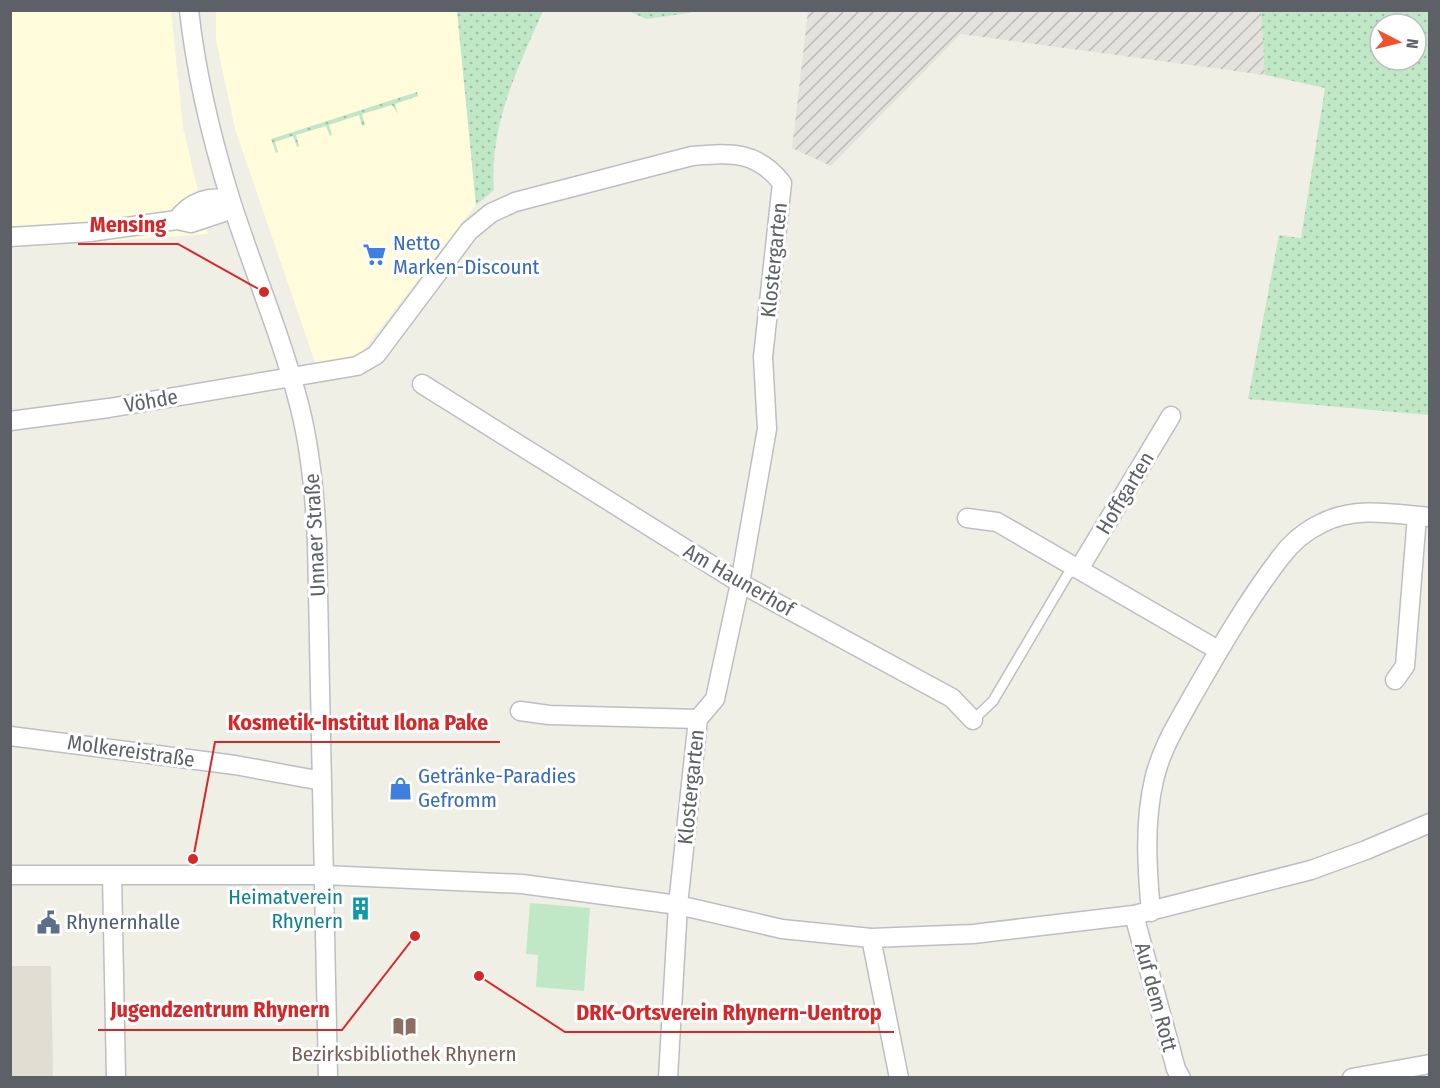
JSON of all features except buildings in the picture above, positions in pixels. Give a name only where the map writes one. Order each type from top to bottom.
[{"type":"street","name":"Unnaer Straße","points":[[189,10],[204,96],[231,201],[291,377],[303,420],[315,496],[328,1077]]},
{"type":"street","name":"Klostergarten","points":[[291,377],[357,366],[376,355],[469,231],[499,209],[515,202],[692,156],[720,154],[742,156],[768,165],[782,183],[763,357],[767,429],[740,583],[715,699],[698,719],[678,905],[668,1077]]},
{"type":"street","points":[[10,237],[90,232],[177,220],[186,207],[218,197],[231,201]]},
{"type":"street","name":"Vöhde","points":[[10,421],[108,408],[291,377]]},
{"type":"street","name":"Am Haunerhof","points":[[422,384],[740,583],[952,698],[973,720]]},
{"type":"street","name":"Hoffgarten","points":[[1079,569],[1171,416]]},
{"type":"street","name":"Auf dem Rott","points":[[1181,1077],[1176,1069],[1142,913],[1147,869],[1149,810],[1154,778],[1166,745],[1218,650],[1281,557],[1300,537],[1321,523],[1345,514],[1377,512],[1424,517]]},
{"type":"street","points":[[1395,680],[1405,666],[1424,517]]},
{"type":"street","points":[[967,518],[997,522],[1218,650]]},
{"type":"street","points":[[520,711],[549,715],[698,719]]},
{"type":"street","name":"Molkereistraße","points":[[10,736],[236,765],[321,781]]},
{"type":"street","points":[[10,875],[324,875],[522,884],[678,905],[782,929],[872,938],[973,934],[1142,913],[1321,867],[1430,823]]},
{"type":"street","points":[[112,875],[116,1077]]},
{"type":"street","points":[[872,938],[899,1077]]},
{"type":"street","points":[[1353,1077],[1430,1064]]},
{"type":"lane","name":"Hoffgarten","points":[[1028,640],[1068,574],[1079,569]]},
{"type":"lane","name":"Am Haunerhof","points":[[973,720],[993,701],[1028,640]]},
{"type":"shaded area","points":[[11,11],[171,11],[183,127],[208,234],[11,248]]},
{"type":"shaded area","points":[[216,11],[457,11],[476,205],[358,357],[316,365],[235,129],[216,40]]},
{"type":"shaded area","points":[[808,11],[1261,11],[1265,75],[961,34],[831,166],[792,148]]},
{"type":"shaded area","points":[[10,966],[51,966],[53,1077],[11,1077]]},
{"type":"green space","points":[[457,11],[543,11],[507,98],[496,143],[494,190],[476,205]]},
{"type":"green space","points":[[629,11],[692,11],[646,19]]},
{"type":"green space","points":[[1261,11],[1429,11],[1429,415],[1248,399],[1279,235],[1301,238],[1325,88],[1265,75]]},
{"type":"green space","points":[[417,92],[418,96],[395,104],[398,114],[392,105],[362,114],[365,125],[362,126],[359,115],[329,125],[332,135],[330,136],[326,126],[296,135],[299,146],[297,147],[293,136],[275,142],[278,152],[276,153],[271,139]]},
{"type":"green space","points":[[530,903],[590,908],[584,991],[536,987],[538,955],[526,954]]},
{"type":"place","name":"Netto Marken-Discount","points":[[375,255]]},
{"type":"place","name":"Mensing","points":[[264,292]]},
{"type":"place","name":"Getränke-Paradies Gefromm","points":[[400,788]]},
{"type":"place","name":"Kosmetik-Institut Ilona Pake","points":[[193,859]]},
{"type":"place","name":"Heimatverein Rhynern","points":[[361,909]]},
{"type":"place","name":"Rhynernhalle","points":[[48,922]]},
{"type":"place","name":"Jugendzentrum Rhynern","points":[[415,936]]},
{"type":"place","name":"DRK-Ortsverein Rhynern-Uentrop","points":[[479,976]]},
{"type":"place","name":"Bezirksbibliothek Rhynern","points":[[404,1026]]}]
